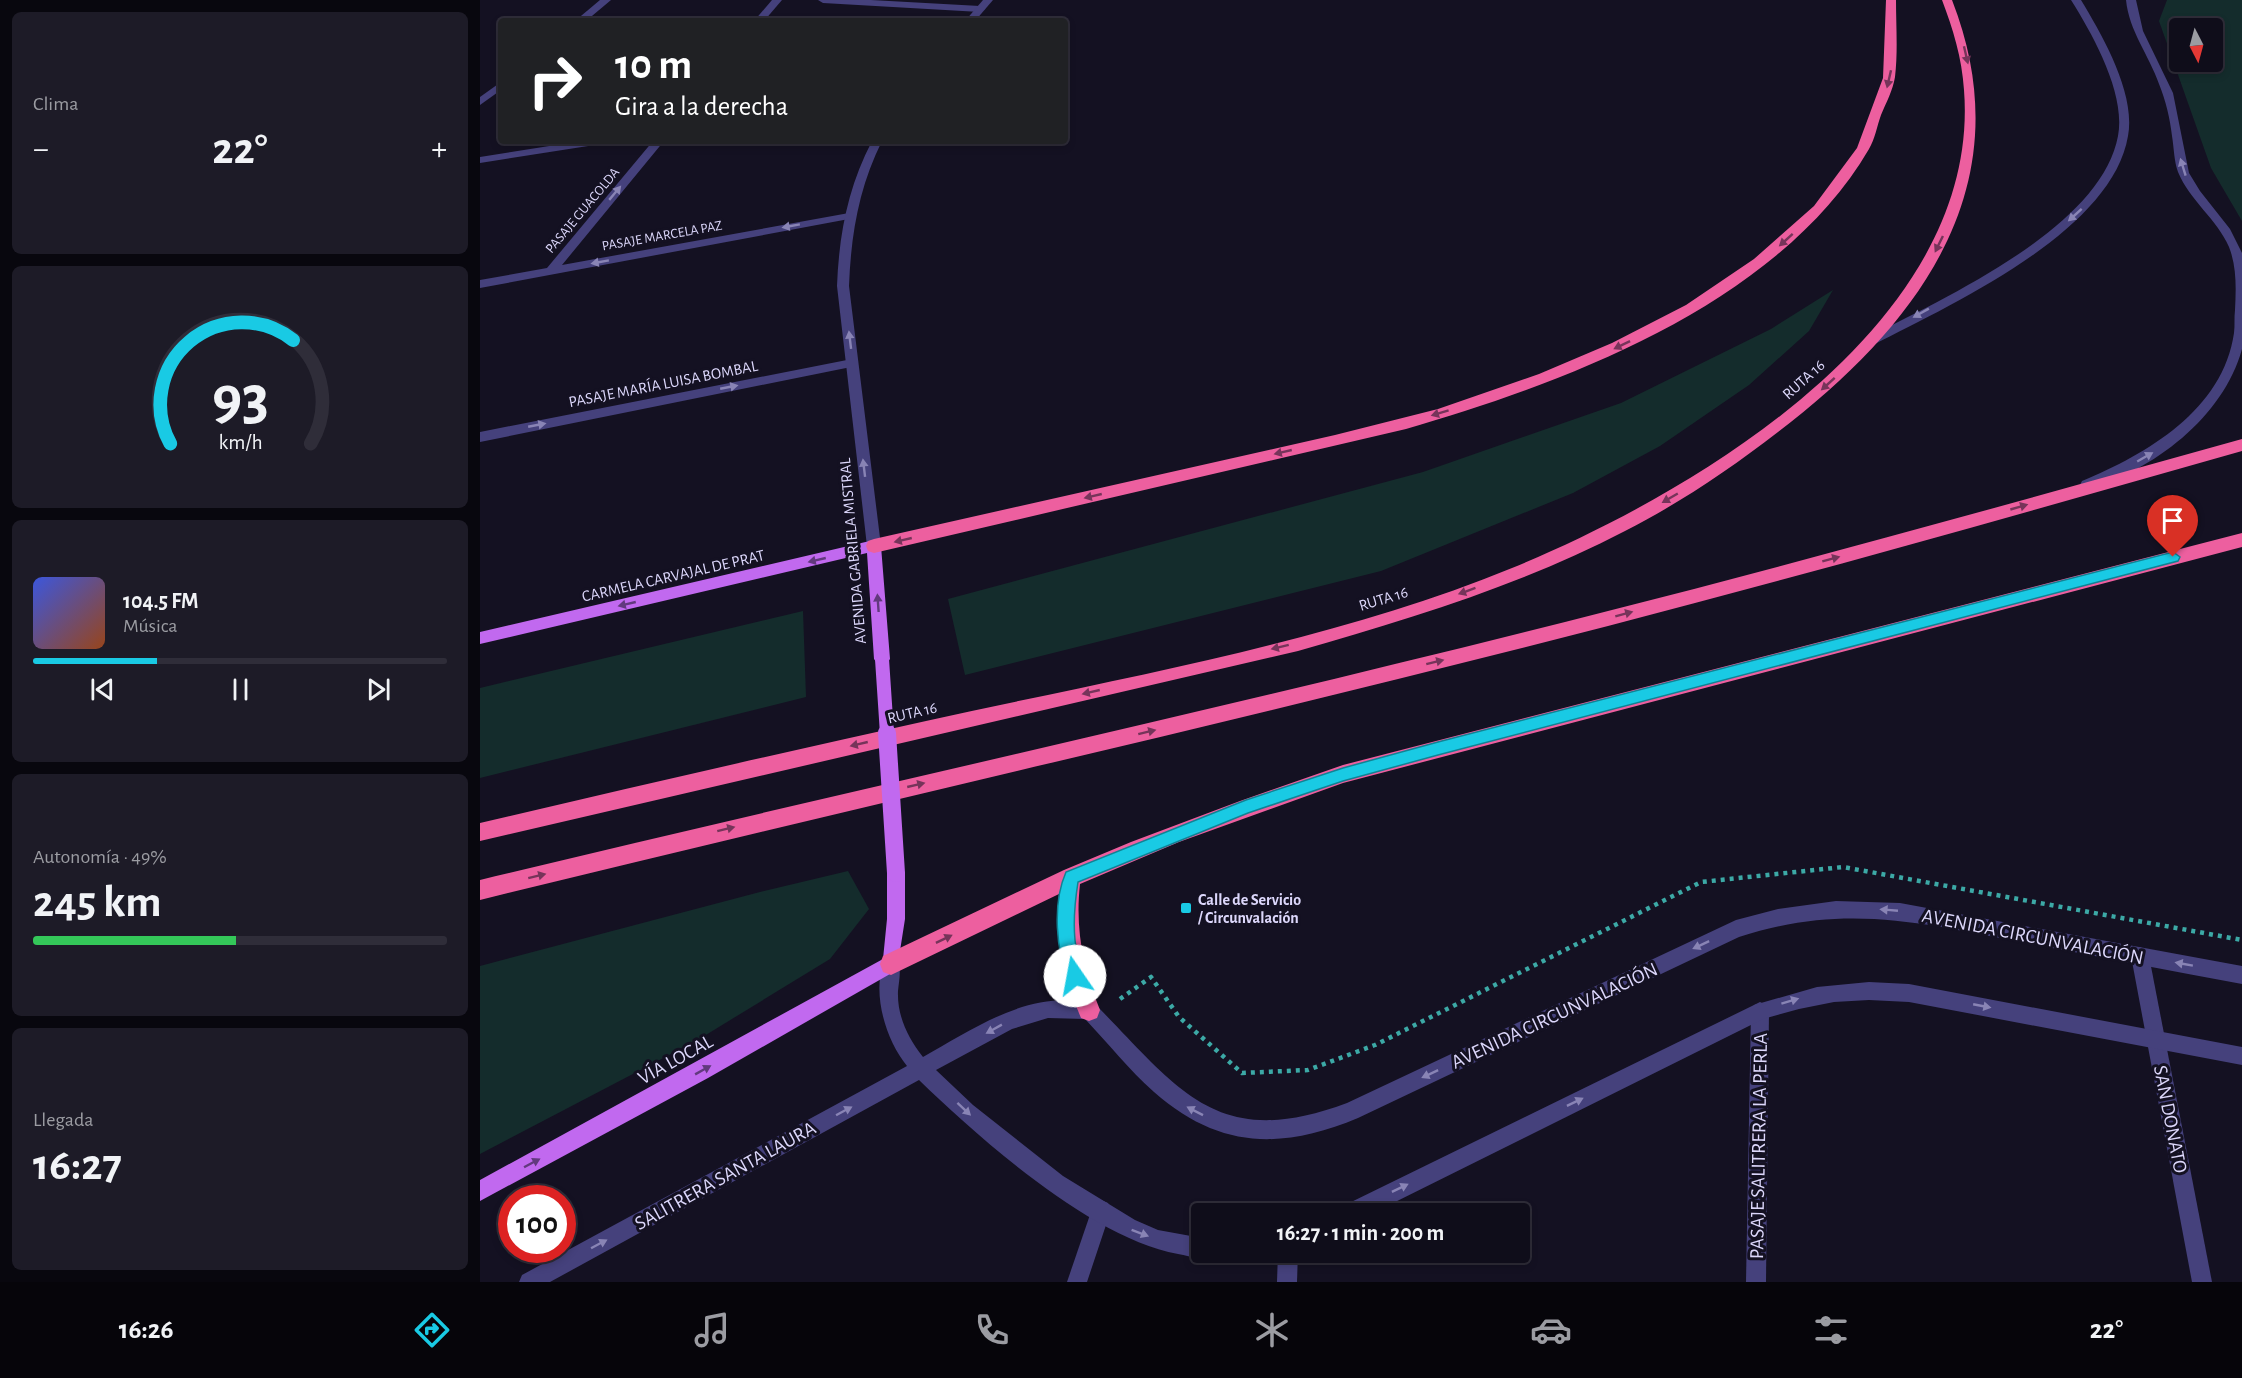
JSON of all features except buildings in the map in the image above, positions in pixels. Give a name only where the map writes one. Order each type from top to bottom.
[{"type":"highway","points":[[874,546],[1409,423],[1534,382],[1591,360],[1642,335],[1734,281],[1772,252],[1805,222],[1845,177],[1875,124],[1885,95],[1892,66],[1894,43],[1891,0]]},
{"type":"highway","name":"RUTA 16","points":[[480,832],[1337,633],[1461,593],[1583,544],[1692,485],[1740,454],[1790,417],[1832,380],[1894,315],[1931,259],[1954,209],[1970,145],[1971,92],[1962,40],[1947,0]]},
{"type":"highway","points":[[480,890],[1378,676],[1662,604],[2242,445]]},
{"type":"highway","points":[[891,964],[1071,878],[1246,807],[1343,774],[2242,540]]},
{"type":"highway","points":[[1071,878],[1066,909],[1067,941],[1075,976],[1089,1010]]},
{"type":"main road","name":"CARMELA CARVAJAL DE PRAT","points":[[480,638],[874,546]]},
{"type":"main road","name":"AVENIDA GABRIELA MISTRAL","points":[[874,546],[897,873],[896,919],[891,964]]},
{"type":"main road","name":"VÍA LOCAL","points":[[480,1191],[701,1071],[891,964]]},
{"type":"street","points":[[584,18],[606,0]]},
{"type":"street","points":[[762,18],[777,0]]},
{"type":"street","points":[[823,0],[980,9]]},
{"type":"street","points":[[972,18],[988,0]]},
{"type":"street","points":[[1869,342],[1996,273],[2027,253],[2080,210],[2103,187],[2113,171],[2120,154],[2123,137],[2122,106],[2107,62],[2076,0]]},
{"type":"street","points":[[2054,497],[2125,468],[2180,432],[2201,412],[2219,387],[2233,361],[2240,334],[2239,260],[2226,230],[2193,188],[2183,171],[2167,88],[2136,25],[2131,0]]},
{"type":"street","points":[[480,102],[498,87]]},
{"type":"street","points":[[480,160],[582,144]]},
{"type":"street","name":"PASAJE GUACOLDA","points":[[551,271],[657,144]]},
{"type":"street","name":"AVENIDA GABRIELA MISTRAL","points":[[874,546],[843,286],[844,250],[849,216],[865,167],[876,144]]},
{"type":"street","name":"PASAJE MARCELA PAZ","points":[[480,284],[849,216]]},
{"type":"street","name":"PASAJE MARÍA LUISA BOMBAL","points":[[480,437],[852,363]]},
{"type":"street","name":"AVENIDA CIRCUNVALACIÓN","points":[[1089,1010],[1160,1085],[1186,1106],[1216,1122],[1250,1130],[1285,1131],[1320,1124],[1351,1111],[1736,928],[1775,916],[1816,909],[1857,907],[1900,911],[2242,975]]},
{"type":"street","name":"SAN DONATO","points":[[2140,956],[2202,1282]]},
{"type":"street","points":[[891,964],[889,995],[894,1025],[905,1049],[921,1069],[966,1112],[1015,1153],[1056,1183],[1128,1228],[1158,1240],[1191,1246]]},
{"type":"street","points":[[1370,1203],[1760,1011],[1796,999],[1834,991],[1871,990],[1909,993],[2242,1056]]},
{"type":"street","points":[[921,1069],[1008,1021],[1028,1013],[1048,1009],[1089,1010]]},
{"type":"street","name":"PASAJE SALITRERA LA PERLA","points":[[1756,1282],[1760,1011]]},
{"type":"street","name":"SALITRERA SANTA LAURA","points":[[529,1282],[921,1069]]},
{"type":"street","points":[[1077,1282],[1101,1210]]},
{"type":"street","points":[[1287,1282],[1288,1263]]},
{"type":"green space","points":[[2167,0],[2242,0],[2242,221],[2211,168],[2177,72],[2223,72],[2223,18],[2169,18],[2169,49],[2159,21]]},
{"type":"green space","points":[[1833,290],[1809,331],[1749,385],[1660,446],[1573,493],[1381,571],[965,675],[948,599],[1423,472],[1621,403],[1771,329]]},
{"type":"green space","points":[[803,611],[806,697],[480,778],[480,688]]},
{"type":"green space","points":[[848,871],[869,909],[830,959],[696,1041],[480,1154],[480,966]]},
{"type":"place","name":"Calle de Servicio / Circunvalación","points":[[1186,908]]},
{"type":"route","points":[[1075,976],[1067,941],[1066,909],[1071,878],[1246,807],[1343,774],[1438,748],[2173,557]]}]
